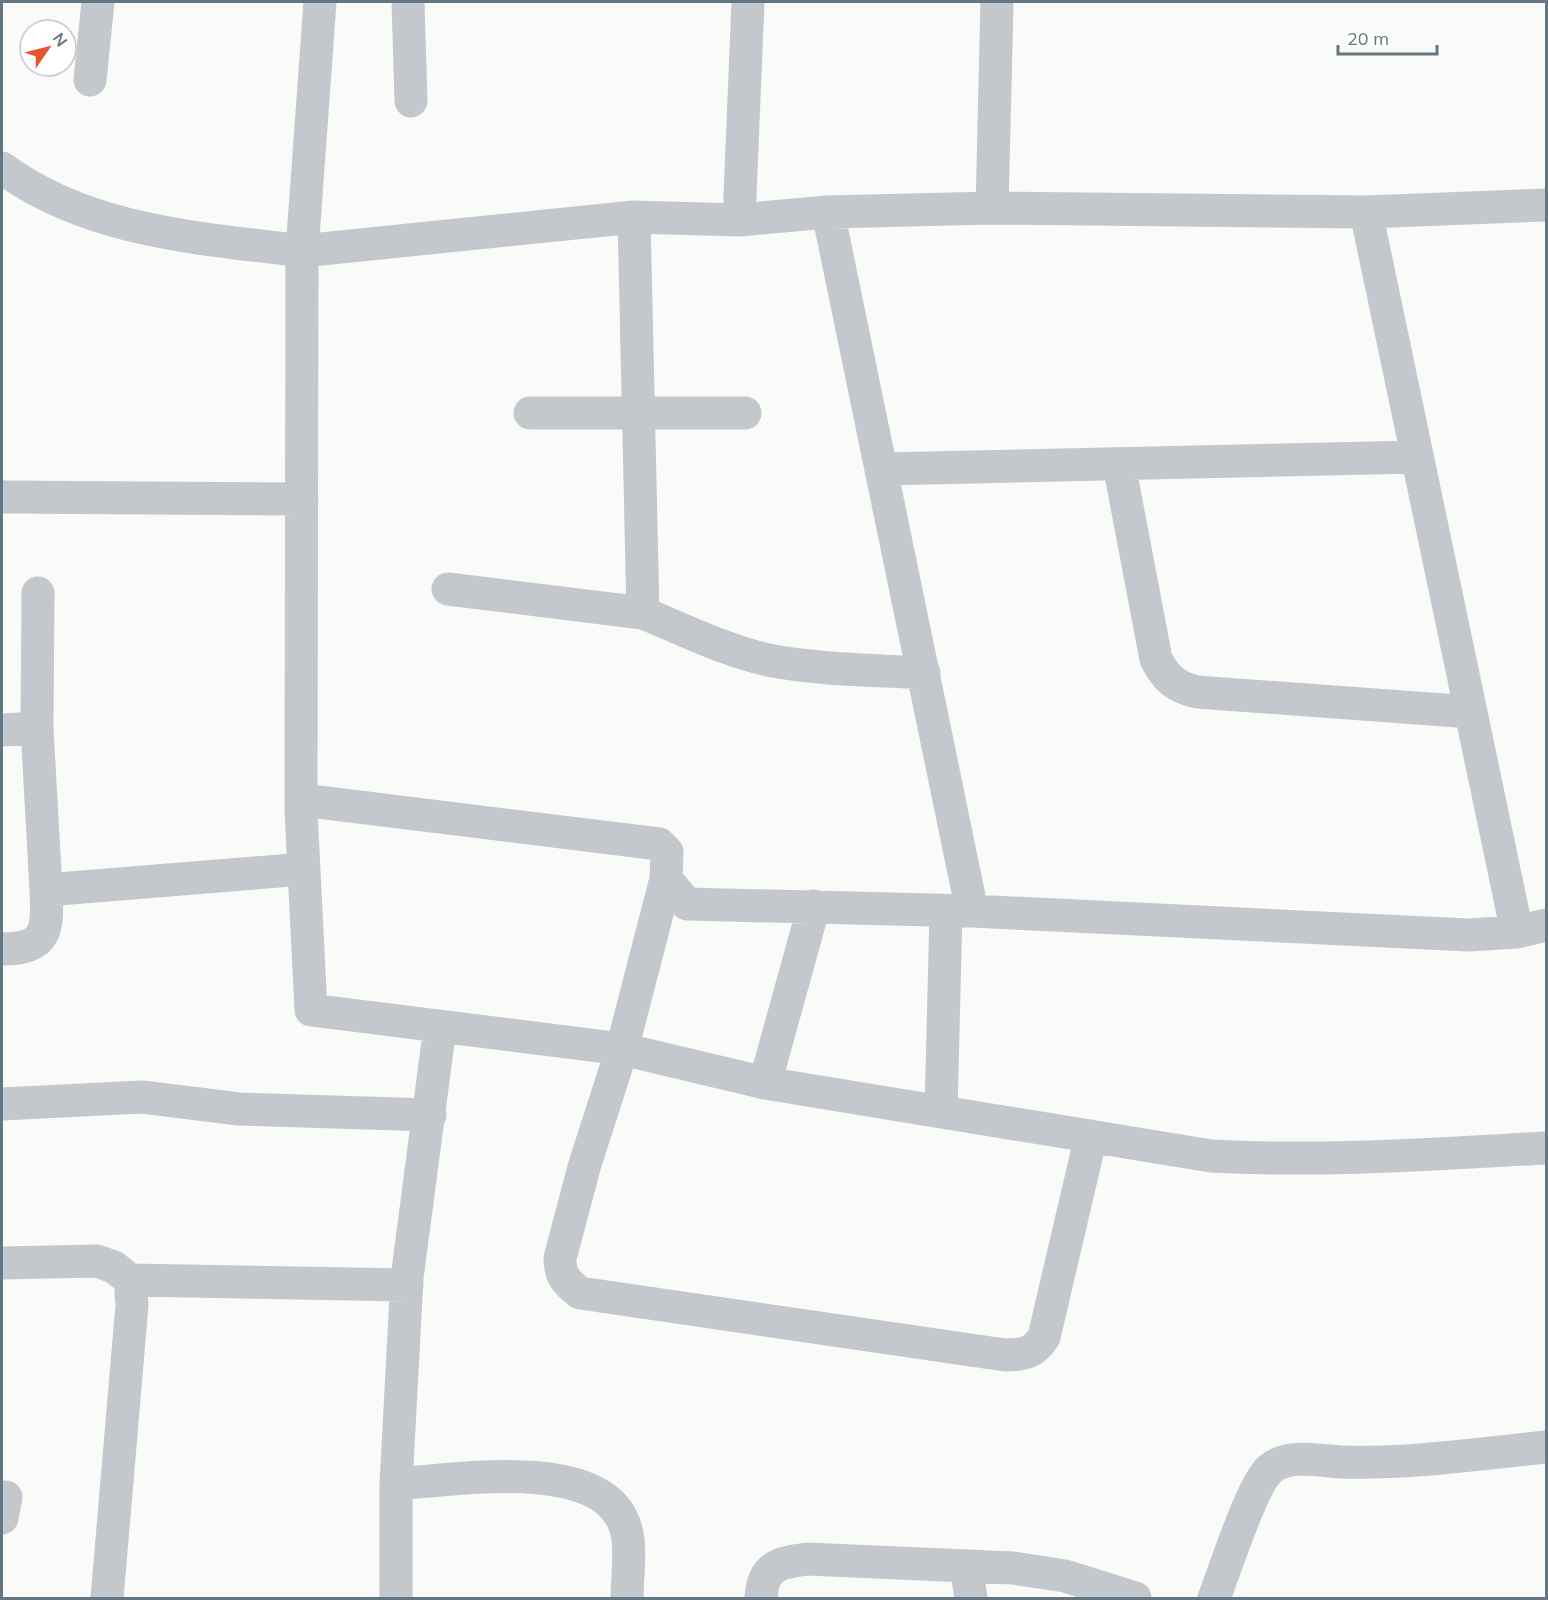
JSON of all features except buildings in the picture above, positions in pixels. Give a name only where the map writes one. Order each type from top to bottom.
[{"type":"street","points":[[90,80],[98,2]]},
{"type":"street","points":[[320,2],[302,251],[302,800],[311,1010],[622,1048],[765,1083],[1211,1156],[1282,1160],[1546,1148]]},
{"type":"street","points":[[408,2],[411,101]]},
{"type":"street","points":[[739,220],[748,2]]},
{"type":"street","points":[[992,208],[997,2]]},
{"type":"street","points":[[2,168],[52,198],[95,215],[150,231],[302,251],[634,216],[739,220],[828,212],[992,208],[1366,212],[1546,205]]},
{"type":"street","points":[[828,212],[924,673],[959,911],[941,1112]]},
{"type":"street","points":[[666,879],[687,904],[959,911],[1467,935],[1532,928],[1471,712],[1366,212]]},
{"type":"street","points":[[634,216],[643,613]]},
{"type":"street","points":[[530,413],[639,415],[746,413]]},
{"type":"street","points":[[882,469],[1417,457]]},
{"type":"street","points":[[1119,464],[1156,659],[1168,680],[1180,688],[1197,692],[1471,712]]},
{"type":"street","points":[[2,496],[302,499]]},
{"type":"street","points":[[448,589],[643,613],[722,645],[770,660],[813,667],[924,673]]},
{"type":"street","points":[[2,949],[23,948],[39,940],[48,921],[37,728],[38,594]]},
{"type":"street","points":[[2,730],[37,728]]},
{"type":"street","points":[[302,800],[648,841],[659,844],[667,852],[666,879],[622,1048],[585,1164],[560,1258],[560,1273],[566,1283],[580,1293],[1005,1355],[1023,1355],[1031,1352],[1044,1337],[1091,1136]]},
{"type":"street","points":[[46,890],[304,869]]},
{"type":"street","points":[[765,1083],[814,906]]},
{"type":"street","points":[[396,1599],[396,1484],[407,1286],[440,1026]]},
{"type":"street","points":[[2,1104],[142,1097],[249,1110],[430,1115]]},
{"type":"street","points":[[2,1263],[97,1261],[114,1267],[129,1280],[407,1286]]},
{"type":"street","points":[[107,1599],[132,1305],[129,1280]]},
{"type":"street","points":[[1214,1599],[1256,1490],[1270,1469],[1283,1462],[1300,1459],[1390,1462],[1546,1447]]},
{"type":"street","points":[[396,1484],[513,1476],[561,1482],[600,1496],[617,1509],[624,1524],[627,1599]]},
{"type":"street","points":[[760,1599],[767,1574],[776,1565],[807,1559],[1013,1568],[1065,1576],[1135,1599]]},
{"type":"street","points":[[966,1566],[971,1599]]}]
